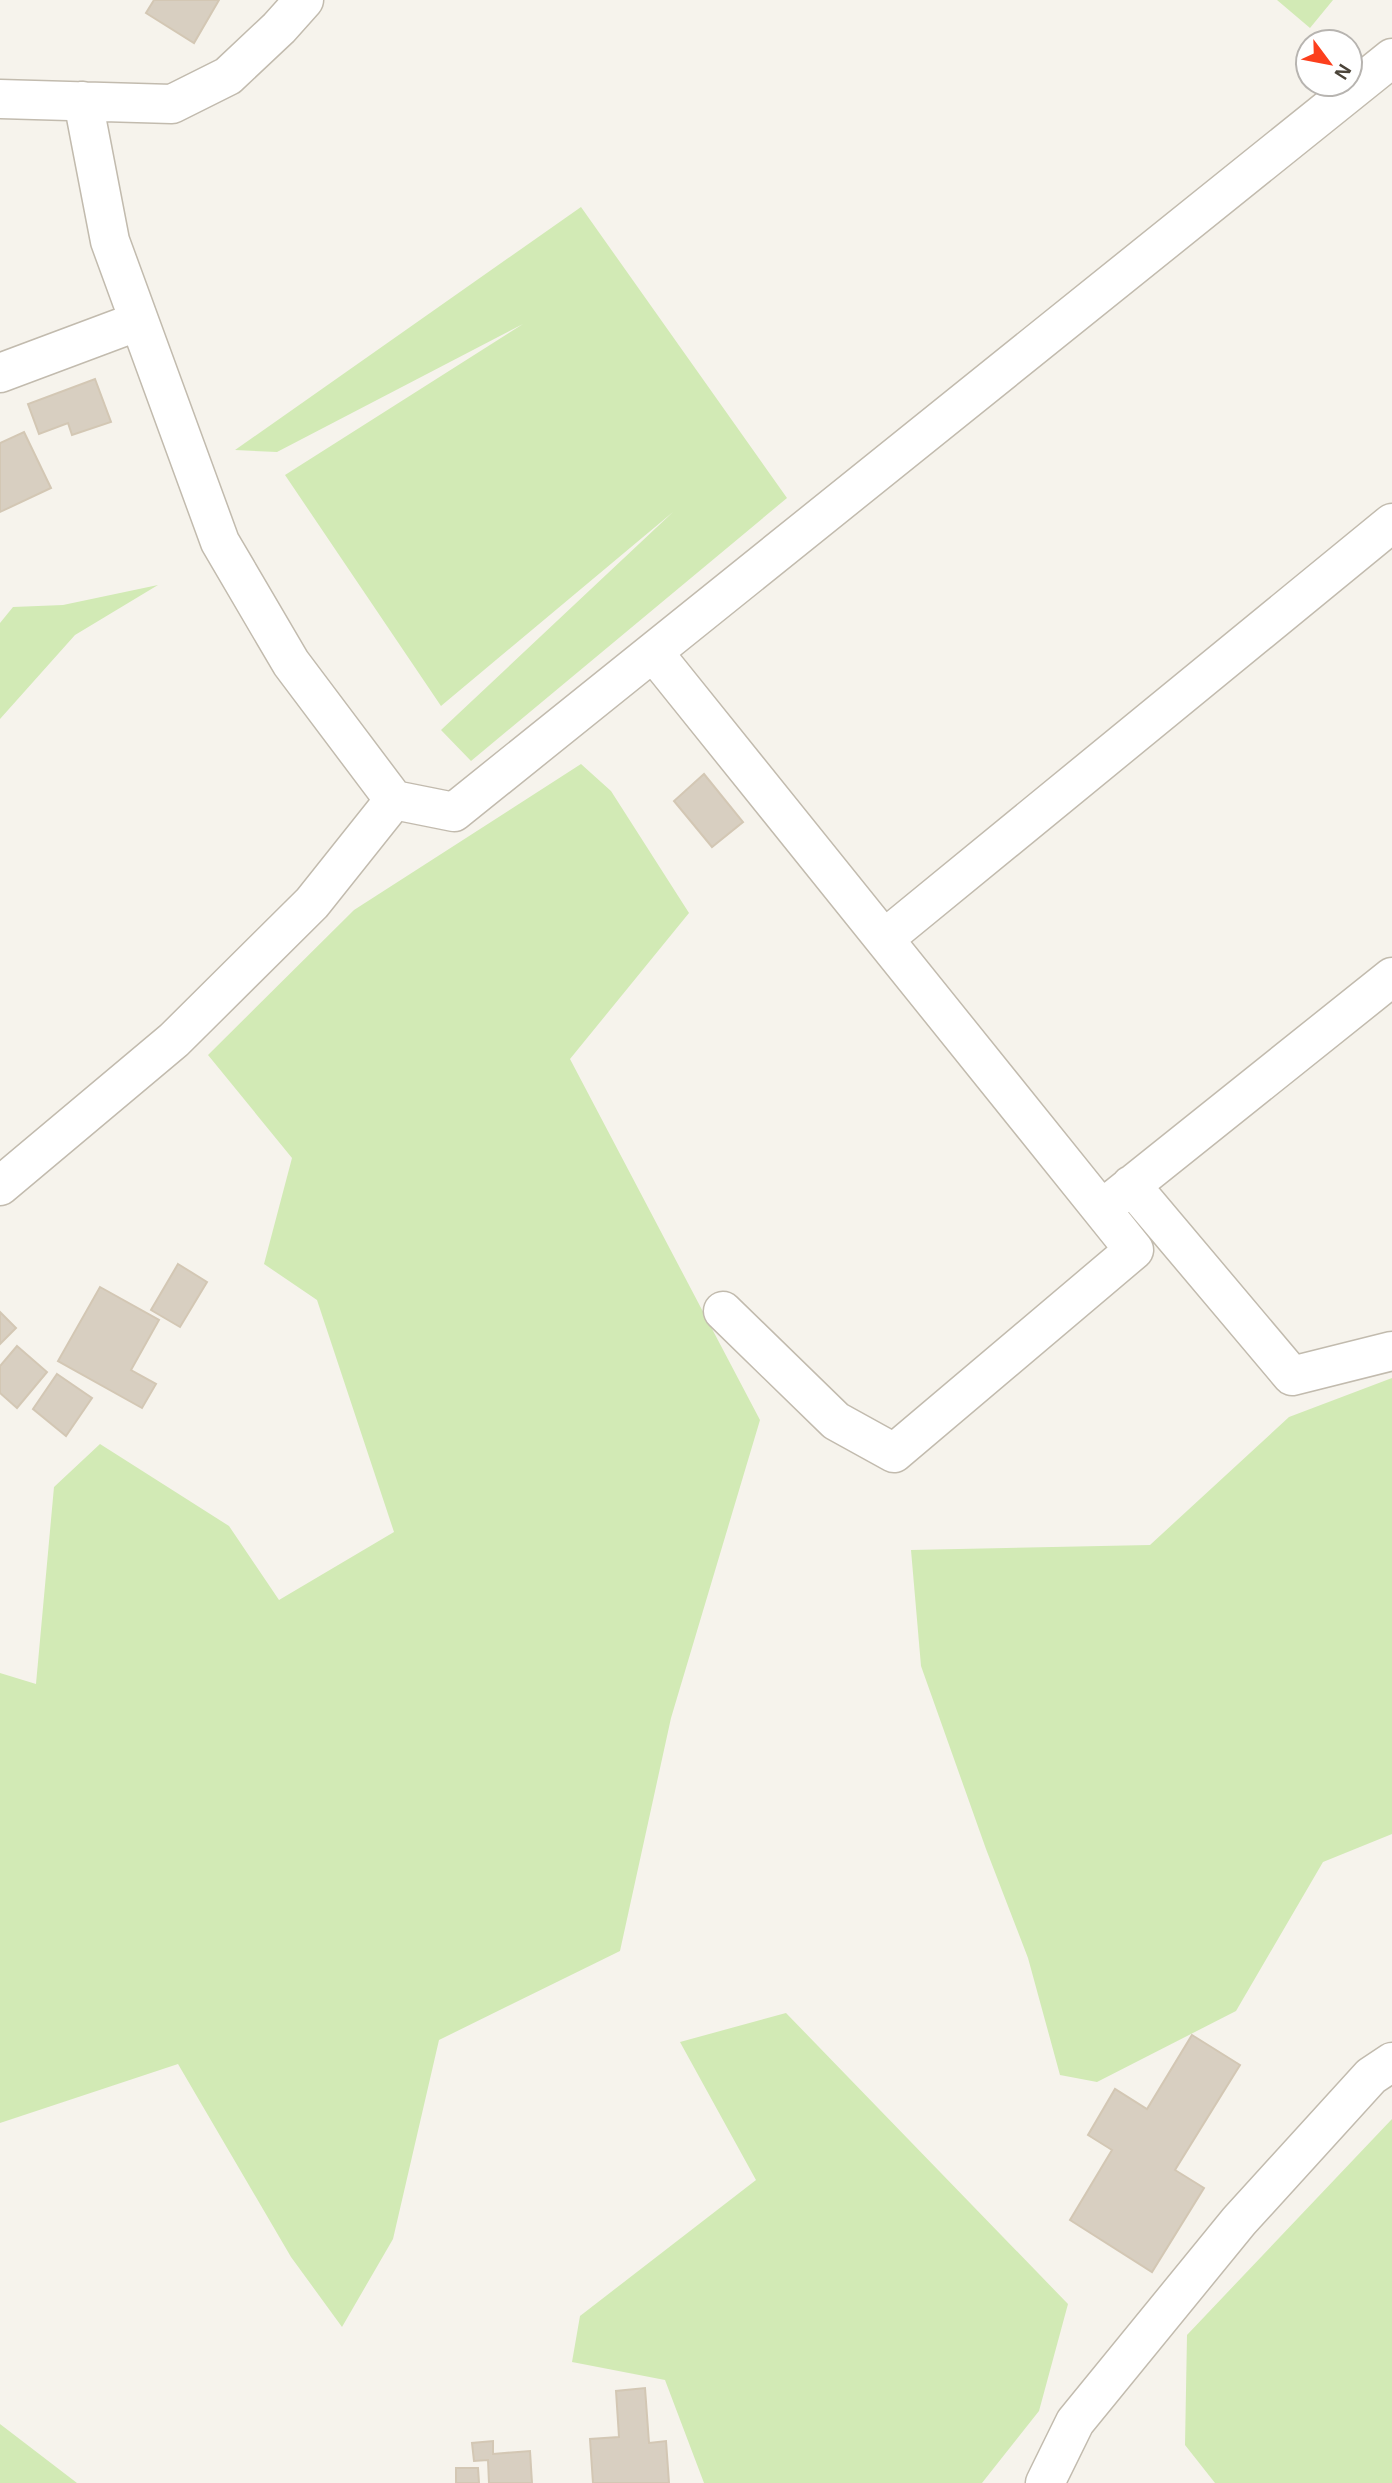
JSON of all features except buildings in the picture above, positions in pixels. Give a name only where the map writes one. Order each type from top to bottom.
[{"type":"street","points":[[0,99],[172,104],[228,76],[279,28],[304,0]]},
{"type":"street","points":[[83,102],[110,241],[220,542],[291,663],[394,800],[454,812],[1392,58]]},
{"type":"street","points":[[0,373],[139,321]]},
{"type":"street","points":[[884,939],[1392,523]]},
{"type":"street","points":[[653,652],[1134,1250],[894,1453],[836,1421],[723,1311]]},
{"type":"street","points":[[0,1186],[174,1040],[312,903],[394,800]]},
{"type":"street","points":[[1102,1209],[1392,977]]},
{"type":"street","points":[[1131,1185],[1292,1376],[1392,1351]]},
{"type":"street","points":[[1045,2483],[1075,2422],[1239,2221],[1371,2076],[1392,2062]]},
{"type":"green space","points":[[1277,0],[1333,0],[1310,28]]},
{"type":"green space","points":[[581,207],[787,498],[471,761],[441,730],[673,512],[441,706],[285,475],[523,324],[277,452],[235,450]]},
{"type":"green space","points":[[158,585],[75,635],[0,719],[0,623],[13,607],[63,605]]},
{"type":"green space","points":[[581,764],[611,791],[689,913],[570,1059],[760,1420],[671,1718],[620,1951],[439,2040],[393,2239],[342,2327],[291,2257],[178,2064],[0,2123],[0,1673],[36,1684],[54,1487],[100,1444],[229,1526],[279,1600],[394,1532],[317,1300],[264,1264],[292,1158],[208,1055],[354,910]]},
{"type":"green space","points":[[1392,1378],[1392,1834],[1323,1862],[1236,2011],[1097,2082],[1060,2075],[1028,1958],[921,1666],[911,1550],[1150,1545],[1289,1417]]},
{"type":"green space","points":[[786,2013],[1068,2304],[1039,2411],[982,2483],[704,2483],[665,2380],[572,2362],[580,2316],[756,2180],[680,2042]]},
{"type":"green space","points":[[1392,2119],[1392,2483],[1215,2483],[1185,2445],[1187,2335]]},
{"type":"green space","points":[[0,2424],[77,2483],[0,2483]]}]
